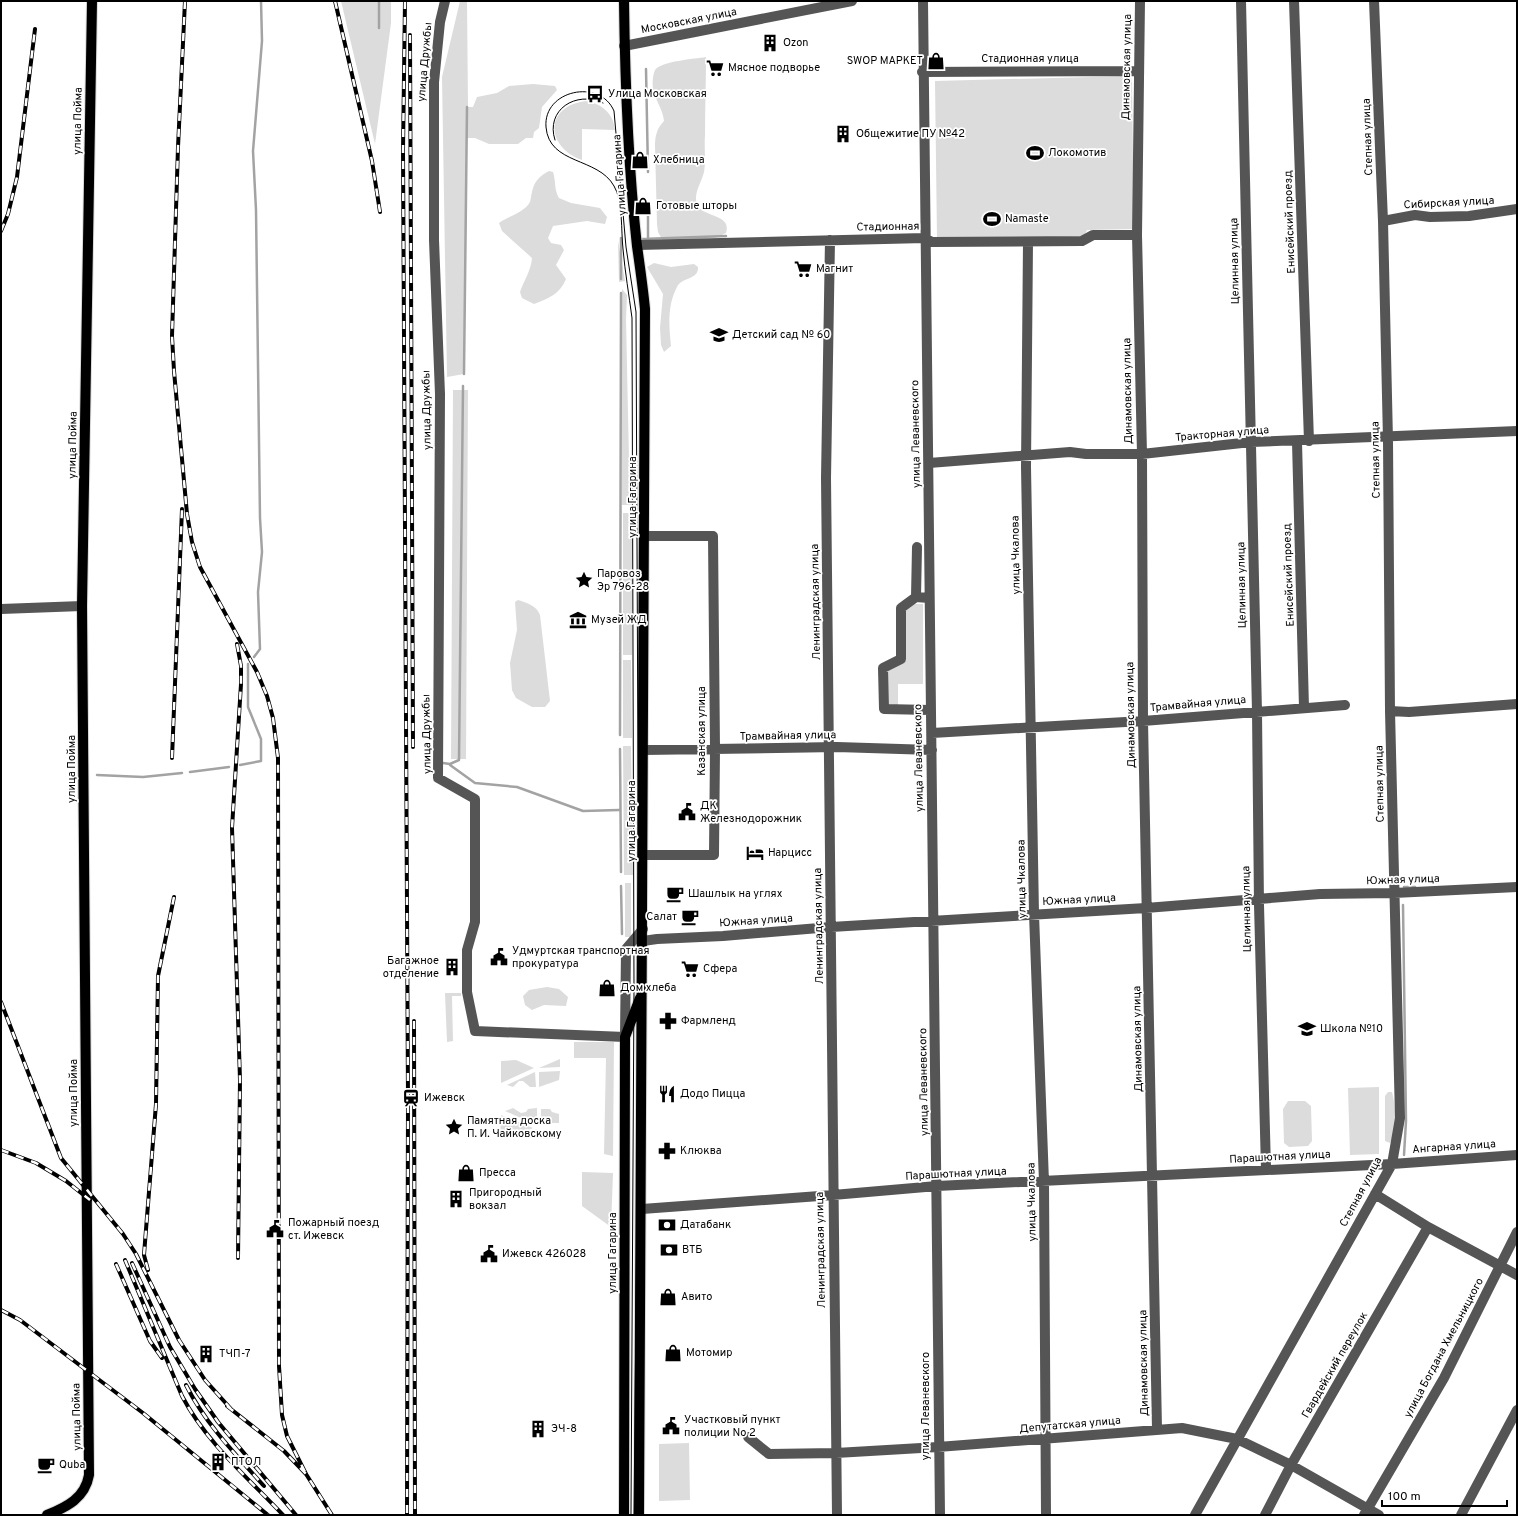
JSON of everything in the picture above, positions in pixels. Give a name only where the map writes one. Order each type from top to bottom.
[{"type":"main road","name":"улица Пойма","points":[[47,1515],[67,1506],[77,1498],[87,1485],[89,1475],[82,606],[92,1]]},
{"type":"main road","name":"улица Гагарина","points":[[624,1],[624,46],[637,245],[645,309],[642,1209],[639,1515]]},
{"type":"main road","name":"улица Гагарина","points":[[624,1515],[626,1037],[642,994]]},
{"type":"street","name":"улица Дружбы","points":[[445,1],[440,22],[434,82],[434,240],[440,394],[438,778],[475,799],[474,922],[467,950],[467,992],[475,1031],[626,1037]]},
{"type":"street","name":"Московская улица","points":[[624,46],[852,1]]},
{"type":"street","name":"улица Леваневского","points":[[922,1],[929,463],[930,710],[932,733],[938,1447],[940,1515]]},
{"type":"street","name":"Динамовская улица","points":[[1140,1],[1137,235],[1142,454],[1143,721],[1146,908],[1153,1176],[1157,1429]]},
{"type":"street","name":"Целинная улица","points":[[1241,1],[1257,712],[1259,899],[1266,1169]]},
{"type":"street","name":"Енисейский проезд","points":[[1294,1],[1309,441]]},
{"type":"street","name":"Степная улица","points":[[1195,1515],[1392,1164],[1400,1118],[1390,711],[1388,436],[1383,221],[1374,1]]},
{"type":"street","name":"Стадионная улица","points":[[922,72],[1138,71]]},
{"type":"street","name":"Сибирская улица","points":[[1383,221],[1415,215],[1430,217],[1469,216],[1517,210]]},
{"type":"street","name":"Стадионная","points":[[637,245],[925,238],[932,242],[1082,241],[1093,235],[1137,235]]},
{"type":"street","name":"Ленинградская улица","points":[[830,240],[826,478],[837,1515]]},
{"type":"street","name":"улица Чкалова","points":[[1028,242],[1026,456],[1032,728],[1034,914],[1044,1182],[1046,1515]]},
{"type":"street","name":"Тракторная улица","points":[[929,463],[1070,452],[1086,454],[1142,454],[1251,442],[1297,442],[1388,436],[1517,431]]},
{"type":"street","name":"Енисейский проезд","points":[[1297,442],[1304,708]]},
{"type":"street","name":"Казанская улица","points":[[643,855],[714,855],[715,749],[713,536],[645,536]]},
{"type":"street","points":[[916,597],[917,547]]},
{"type":"street","points":[[929,598],[916,597],[901,608],[901,659],[884,668],[884,709],[930,710]]},
{"type":"street","points":[[1,609],[82,606]]},
{"type":"street","name":"Трамвайная улица","points":[[932,733],[1143,721],[1346,704]]},
{"type":"street","points":[[1390,711],[1408,712],[1517,704]]},
{"type":"street","name":"Трамвайная улица","points":[[644,750],[829,747],[932,750]]},
{"type":"street","name":"Южная улица","points":[[643,941],[831,927],[1146,908],[1320,894],[1394,893],[1517,887]]},
{"type":"street","points":[[626,1037],[626,949],[643,929]]},
{"type":"street","name":"Ангарная улица","points":[[1392,1164],[1517,1155]]},
{"type":"street","name":"Парашютная улица","points":[[642,1209],[833,1196],[937,1186],[1392,1164]]},
{"type":"street","points":[[1375,1194],[1428,1227],[1517,1275]]},
{"type":"street","name":"Гвардейский переулок","points":[[1264,1515],[1290,1465],[1428,1227]]},
{"type":"street","name":"улица Богдана Хмельницкого","points":[[1366,1512],[1444,1378],[1517,1232]]},
{"type":"street","points":[[1461,1515],[1517,1410]]},
{"type":"street","name":"Депутатская улица","points":[[748,1437],[770,1454],[836,1453],[938,1447],[1182,1428],[1237,1439],[1290,1465],[1366,1512],[1379,1515]]},
{"type":"shaded area","points":[[341,1],[391,1],[391,23],[375,144]]},
{"type":"shaded area","points":[[460,1],[467,1],[468,107],[473,107],[477,97],[497,93],[509,86],[533,84],[555,86],[557,90],[542,107],[539,128],[534,132],[533,138],[526,138],[518,144],[489,144],[475,138],[467,138],[464,374],[447,377],[442,77]]},
{"type":"shaded area","points":[[706,57],[705,167],[696,198],[697,205],[701,210],[724,221],[727,226],[726,233],[715,238],[663,241],[658,232],[657,224],[655,139],[660,126],[664,121],[653,89],[654,74],[658,67],[664,64]]},
{"type":"shaded area","name":"Локомотив","points":[[1129,76],[1132,80],[1134,229],[1087,230],[1084,236],[937,240],[935,81]]},
{"type":"shaded area","points":[[587,101],[602,107],[609,114],[615,130],[582,129],[582,160],[570,154],[561,145],[556,136],[554,127],[557,118],[563,110],[573,104]]},
{"type":"shaded area","points":[[549,171],[553,172],[556,192],[559,198],[571,203],[600,208],[607,217],[605,224],[587,221],[553,226],[548,238],[551,243],[561,245],[564,250],[556,265],[566,279],[557,292],[549,298],[534,304],[522,298],[520,292],[529,271],[532,258],[502,231],[499,223],[520,212],[527,206],[530,202],[536,182],[542,175]]},
{"type":"shaded area","points":[[618,241],[625,281],[619,282]]},
{"type":"shaded area","points":[[654,263],[671,267],[694,264],[698,267],[696,274],[679,284],[674,294],[670,309],[671,346],[664,352],[661,345],[660,328],[663,294],[647,267]]},
{"type":"shaded area","points":[[622,289],[627,295],[626,319],[629,460],[632,473],[632,505],[622,505]]},
{"type":"shaded area","points":[[453,390],[468,390],[466,759],[451,759]]},
{"type":"shaded area","points":[[623,513],[632,513],[632,655],[623,655]]},
{"type":"shaded area","points":[[518,600],[528,603],[534,607],[540,615],[550,701],[545,707],[532,707],[516,698],[512,690],[510,663],[517,630],[515,602]]},
{"type":"shaded area","points":[[913,604],[923,604],[923,684],[898,684],[898,708],[887,707],[887,668],[906,653],[904,609]]},
{"type":"shaded area","points":[[623,660],[631,660],[632,738],[623,738]]},
{"type":"shaded area","points":[[623,746],[631,746],[633,875],[624,875]]},
{"type":"shaded area","points":[[625,883],[631,883],[631,937],[625,937]]},
{"type":"shaded area","points":[[547,987],[559,989],[568,997],[566,1006],[544,1005],[532,1010],[525,1005],[523,996],[529,990]]},
{"type":"shaded area","points":[[445,993],[461,993],[461,996],[452,996],[453,1041],[447,1042]]},
{"type":"shaded area","points":[[574,1042],[614,1042],[613,1156],[604,1154],[606,1058],[574,1058]]},
{"type":"shaded area","points":[[560,1059],[560,1067],[539,1068]]},
{"type":"shaded area","points":[[516,1060],[534,1068],[501,1083],[501,1061]]},
{"type":"shaded area","points":[[560,1071],[559,1080],[539,1087],[539,1072]]},
{"type":"shaded area","points":[[535,1072],[536,1087],[530,1087],[523,1081],[519,1081],[513,1087],[507,1085]]},
{"type":"shaded area","points":[[1379,1087],[1379,1154],[1350,1155],[1348,1088]]},
{"type":"shaded area","points":[[1388,1092],[1392,1092],[1395,1111],[1394,1132],[1390,1143],[1385,1141],[1385,1096]]},
{"type":"shaded area","points":[[1288,1101],[1305,1101],[1311,1106],[1312,1141],[1308,1146],[1289,1147],[1284,1143],[1283,1109]]},
{"type":"shaded area","points":[[513,1108],[521,1113],[526,1112],[528,1109],[537,1108],[537,1125],[505,1111]]},
{"type":"shaded area","points":[[541,1109],[550,1109],[552,1112],[559,1114],[559,1123],[541,1123]]},
{"type":"shaded area","points":[[501,1115],[533,1128],[513,1137],[500,1137]]},
{"type":"shaded area","points":[[537,1129],[537,1138],[519,1138]]},
{"type":"shaded area","points":[[541,1132],[559,1132],[559,1139],[541,1138]]},
{"type":"shaded area","points":[[582,1172],[613,1173],[611,1227],[582,1206]]},
{"type":"shaded area","points":[[689,1443],[690,1500],[659,1501],[659,1444]]},
{"type":"waterway","points":[[254,657],[260,649],[258,592],[262,552],[260,518],[256,210],[253,151],[262,41],[261,1]]},
{"type":"waterway","points":[[379,1],[379,28]]},
{"type":"waterway","points":[[646,69],[648,172]]},
{"type":"waterway","points":[[464,374],[467,107]]},
{"type":"waterway","points":[[648,207],[648,238]]},
{"type":"waterway","points":[[642,239],[726,236]]},
{"type":"waterway","points":[[621,238],[621,279]]},
{"type":"waterway","points":[[620,735],[621,293]]},
{"type":"waterway","points":[[443,763],[450,764],[459,760],[463,386]]},
{"type":"waterway","points":[[240,765],[261,761],[261,739],[248,707],[248,664]]},
{"type":"waterway","points":[[620,749],[621,872]]},
{"type":"waterway","points":[[450,765],[475,783],[517,787],[583,811],[619,810]]},
{"type":"waterway","points":[[190,772],[229,767]]},
{"type":"waterway","points":[[97,775],[143,777],[182,773]]},
{"type":"waterway","points":[[621,886],[622,934]]},
{"type":"waterway","points":[[1404,887],[1415,887]]},
{"type":"waterway","points":[[1403,905],[1406,1121],[1404,1155]]},
{"type":"tram line","points":[[631,1515],[634,990],[632,318],[617,192],[607,177],[597,170],[565,155],[556,148],[549,139],[546,127],[547,114],[553,104],[563,97],[574,93],[586,92],[597,94],[607,101],[614,111],[626,247],[636,312],[639,999],[634,1515]]},
{"type":"tram line","points":[[555,140],[553,129],[554,120],[565,105],[573,101],[583,99],[603,103]]},
{"type":"railway","points":[[185,1],[178,147],[172,336],[174,371],[187,514],[192,542],[200,567],[257,672],[267,696],[273,718],[278,758],[279,1366],[282,1415],[287,1436],[306,1474]]},
{"type":"railway","points":[[335,1],[372,161],[380,212]]},
{"type":"railway","points":[[405,1],[403,150],[408,1098],[407,1515]]},
{"type":"railway","points":[[1,231],[8,214],[17,177],[35,29]]},
{"type":"railway","points":[[410,35],[413,747]]},
{"type":"railway","points":[[172,758],[182,509]]},
{"type":"railway","points":[[237,644],[241,666],[241,684],[232,828],[240,1080],[238,1258]]},
{"type":"railway","points":[[148,1270],[144,1255],[156,1104],[158,976],[174,897]]},
{"type":"railway","points":[[1,1002],[61,1158],[123,1234],[136,1254],[179,1340],[205,1380],[231,1409]]},
{"type":"railway","points":[[414,1021],[415,1515]]},
{"type":"railway","points":[[1,1150],[36,1163],[66,1181],[90,1200]]},
{"type":"railway","points":[[125,1260],[182,1396],[192,1413],[215,1444],[283,1515]]},
{"type":"railway","points":[[132,1263],[170,1347],[195,1389],[218,1422],[296,1515]]},
{"type":"railway","points":[[116,1264],[150,1341],[162,1358]]},
{"type":"railway","points":[[1,1310],[20,1320],[143,1413],[268,1515]]},
{"type":"railway","points":[[186,1385],[211,1425],[264,1486]]},
{"type":"railway","points":[[227,1406],[284,1451],[306,1474],[332,1515]]},
{"type":"place","name":"Ozon","points":[[770,43]]},
{"type":"place","name":"SWOP МАРКЕТ","points":[[936,61]]},
{"type":"place","name":"Мясное подворье","points":[[715,68]]},
{"type":"place","name":"Улица Московская","points":[[595,94]]},
{"type":"place","name":"Общежитие ПУ №42","points":[[843,134]]},
{"type":"place","name":"Локомотив","points":[[1035,153]]},
{"type":"place","name":"Хлебница","points":[[640,160]]},
{"type":"place","name":"Готовые шторы","points":[[643,206]]},
{"type":"place","name":"Namaste","points":[[992,219]]},
{"type":"place","name":"Магнит","points":[[803,269]]},
{"type":"place","name":"Детский сад № 60","points":[[719,335]]},
{"type":"place","name":"Паровоз Эр 796-28","points":[[584,580]]},
{"type":"place","name":"Музей ЖД","points":[[578,620]]},
{"type":"place","name":"ДК Железнодорожник","points":[[687,812]]},
{"type":"place","name":"Нарцисс","points":[[755,853]]},
{"type":"place","name":"Шашлык на углях","points":[[675,894]]},
{"type":"place","name":"Салат","points":[[690,917]]},
{"type":"place","name":"Удмуртская транспортная прокуратура","points":[[499,957]]},
{"type":"place","name":"Багажное отделение","points":[[452,967]]},
{"type":"place","name":"Сфера","points":[[690,969]]},
{"type":"place","name":"Дом хлеба","points":[[607,988]]},
{"type":"place","name":"Фармленд","points":[[668,1021]]},
{"type":"place","name":"Школа №10","points":[[1307,1029]]},
{"type":"place","name":"Додо Пицца","points":[[667,1094]]},
{"type":"place","name":"Ижевск","points":[[411,1098]]},
{"type":"place","name":"Памятная доска П. И. Чайковскому","points":[[454,1127]]},
{"type":"place","name":"Клюква","points":[[667,1151]]},
{"type":"place","name":"Пресса","points":[[466,1173]]},
{"type":"place","name":"Пригородный вокзал","points":[[456,1199]]},
{"type":"place","name":"Датабанк","points":[[667,1225]]},
{"type":"place","name":"Пожарный поезд ст. Ижевск","points":[[275,1229]]},
{"type":"place","name":"ВТБ","points":[[669,1250]]},
{"type":"place","name":"Ижевск 426028","points":[[489,1254]]},
{"type":"place","name":"Авито","points":[[668,1297]]},
{"type":"place","name":"Мотомир","points":[[673,1353]]},
{"type":"place","name":"ТЧП-7","points":[[206,1354]]},
{"type":"place","name":"Участковый пункт полиции No 2","points":[[671,1426]]},
{"type":"place","name":"ЭЧ-8","points":[[538,1429]]},
{"type":"place","name":"ПТОЛ","points":[[218,1462]]},
{"type":"place","name":"Quba","points":[[46,1465]]}]
